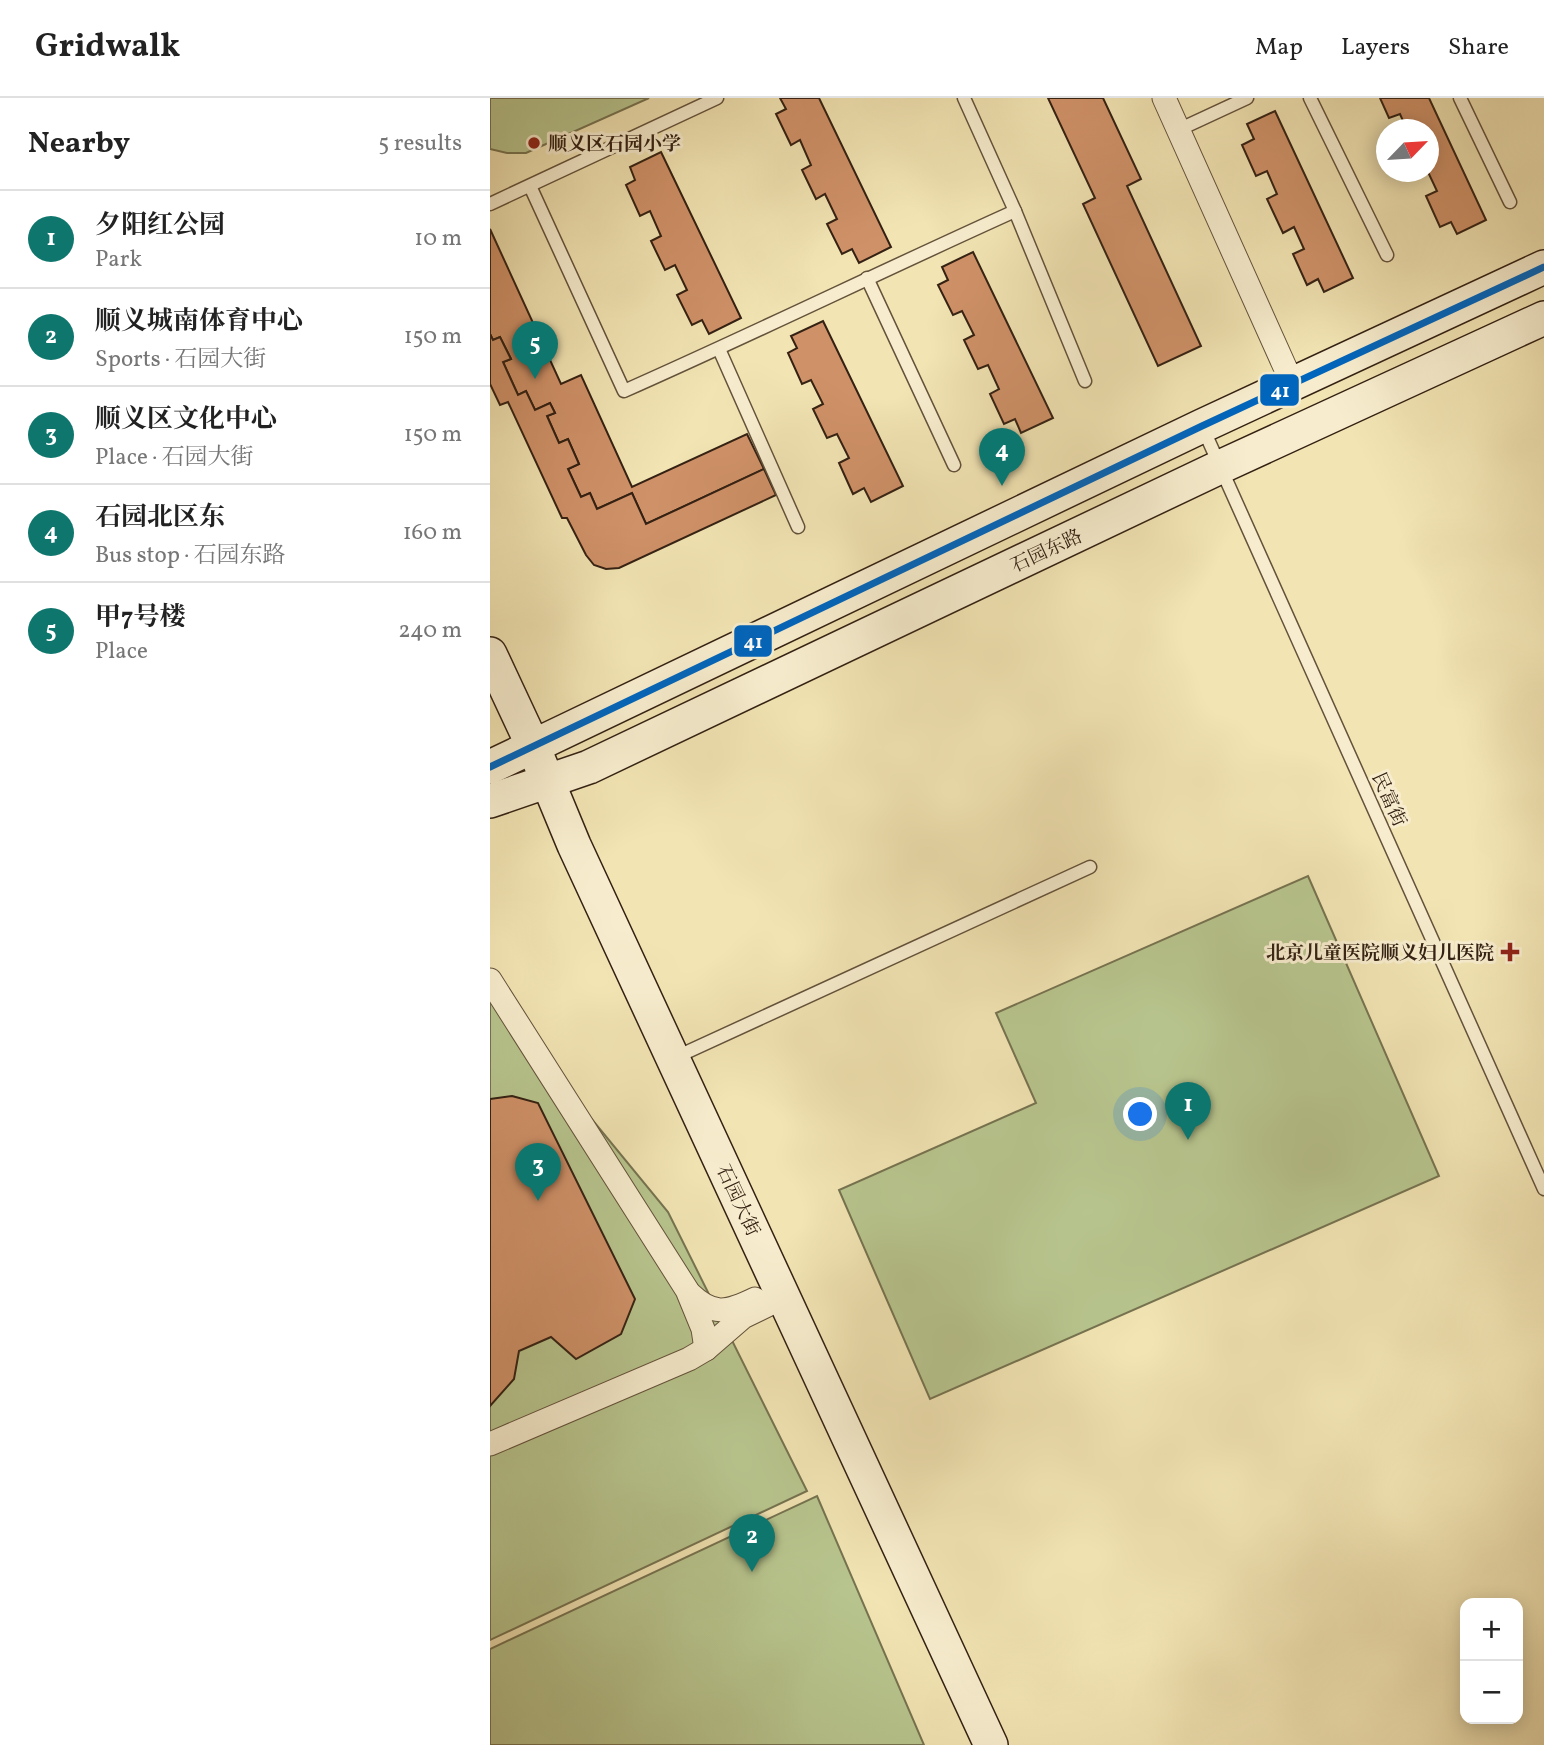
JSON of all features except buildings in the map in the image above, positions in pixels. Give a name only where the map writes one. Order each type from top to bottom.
[{"type":"main road","points":[[490,767],[1202,426],[1544,267]]},
{"type":"main road","name":"石园东路","points":[[490,801],[589,768],[1220,467],[1544,318]]},
{"type":"main road","name":"石园大街","points":[[490,654],[533,746],[574,845],[991,1745]]},
{"type":"street","points":[[1164,98],[1293,385]]},
{"type":"street","points":[[490,980],[687,1290],[703,1329],[706,1349]]},
{"type":"street","points":[[687,1290],[703,1307],[716,1311],[781,1292]]},
{"type":"street","points":[[490,1444],[706,1349],[743,1317],[781,1292]]},
{"type":"lane","points":[[490,204],[717,98]]},
{"type":"lane","points":[[964,98],[1015,211],[1085,381]]},
{"type":"lane","points":[[1178,130],[1247,98]]},
{"type":"lane","points":[[1310,98],[1387,254]]},
{"type":"lane","points":[[1461,98],[1510,202]]},
{"type":"lane","points":[[530,186],[624,391],[1015,211]]},
{"type":"lane","points":[[867,278],[954,465]]},
{"type":"lane","points":[[719,349],[798,527]]},
{"type":"lane","name":"民富街","points":[[1202,426],[1544,1189]]},
{"type":"lane","points":[[673,1058],[1090,867]]},
{"type":"green space","name":"顺义区石园小学","points":[[490,98],[649,98],[526,153],[507,153],[490,149]]},
{"type":"green space","points":[[1308,876],[1439,1176],[930,1399],[839,1190],[1036,1103],[996,1013]]},
{"type":"green space","points":[[490,995],[668,1212],[807,1491],[490,1640]]},
{"type":"green space","points":[[817,1496],[924,1745],[490,1745],[490,1649]]},
{"type":"transit line","name":"41","points":[[490,767],[1202,426],[1544,267]]},
{"type":"place","name":"顺义区石园小学","points":[[534,143]]},
{"type":"place","name":"甲7号楼","points":[[535,379]]},
{"type":"place","name":"石园北区东","points":[[1002,486]]},
{"type":"place","name":"北京儿童医院顺义妇儿医院","points":[[1510,952]]},
{"type":"place","name":"夕阳红公园","points":[[1188,1140]]},
{"type":"place","name":"顺义区文化中心","points":[[538,1201]]},
{"type":"place","name":"顺义城南体育中心","points":[[752,1572]]}]
